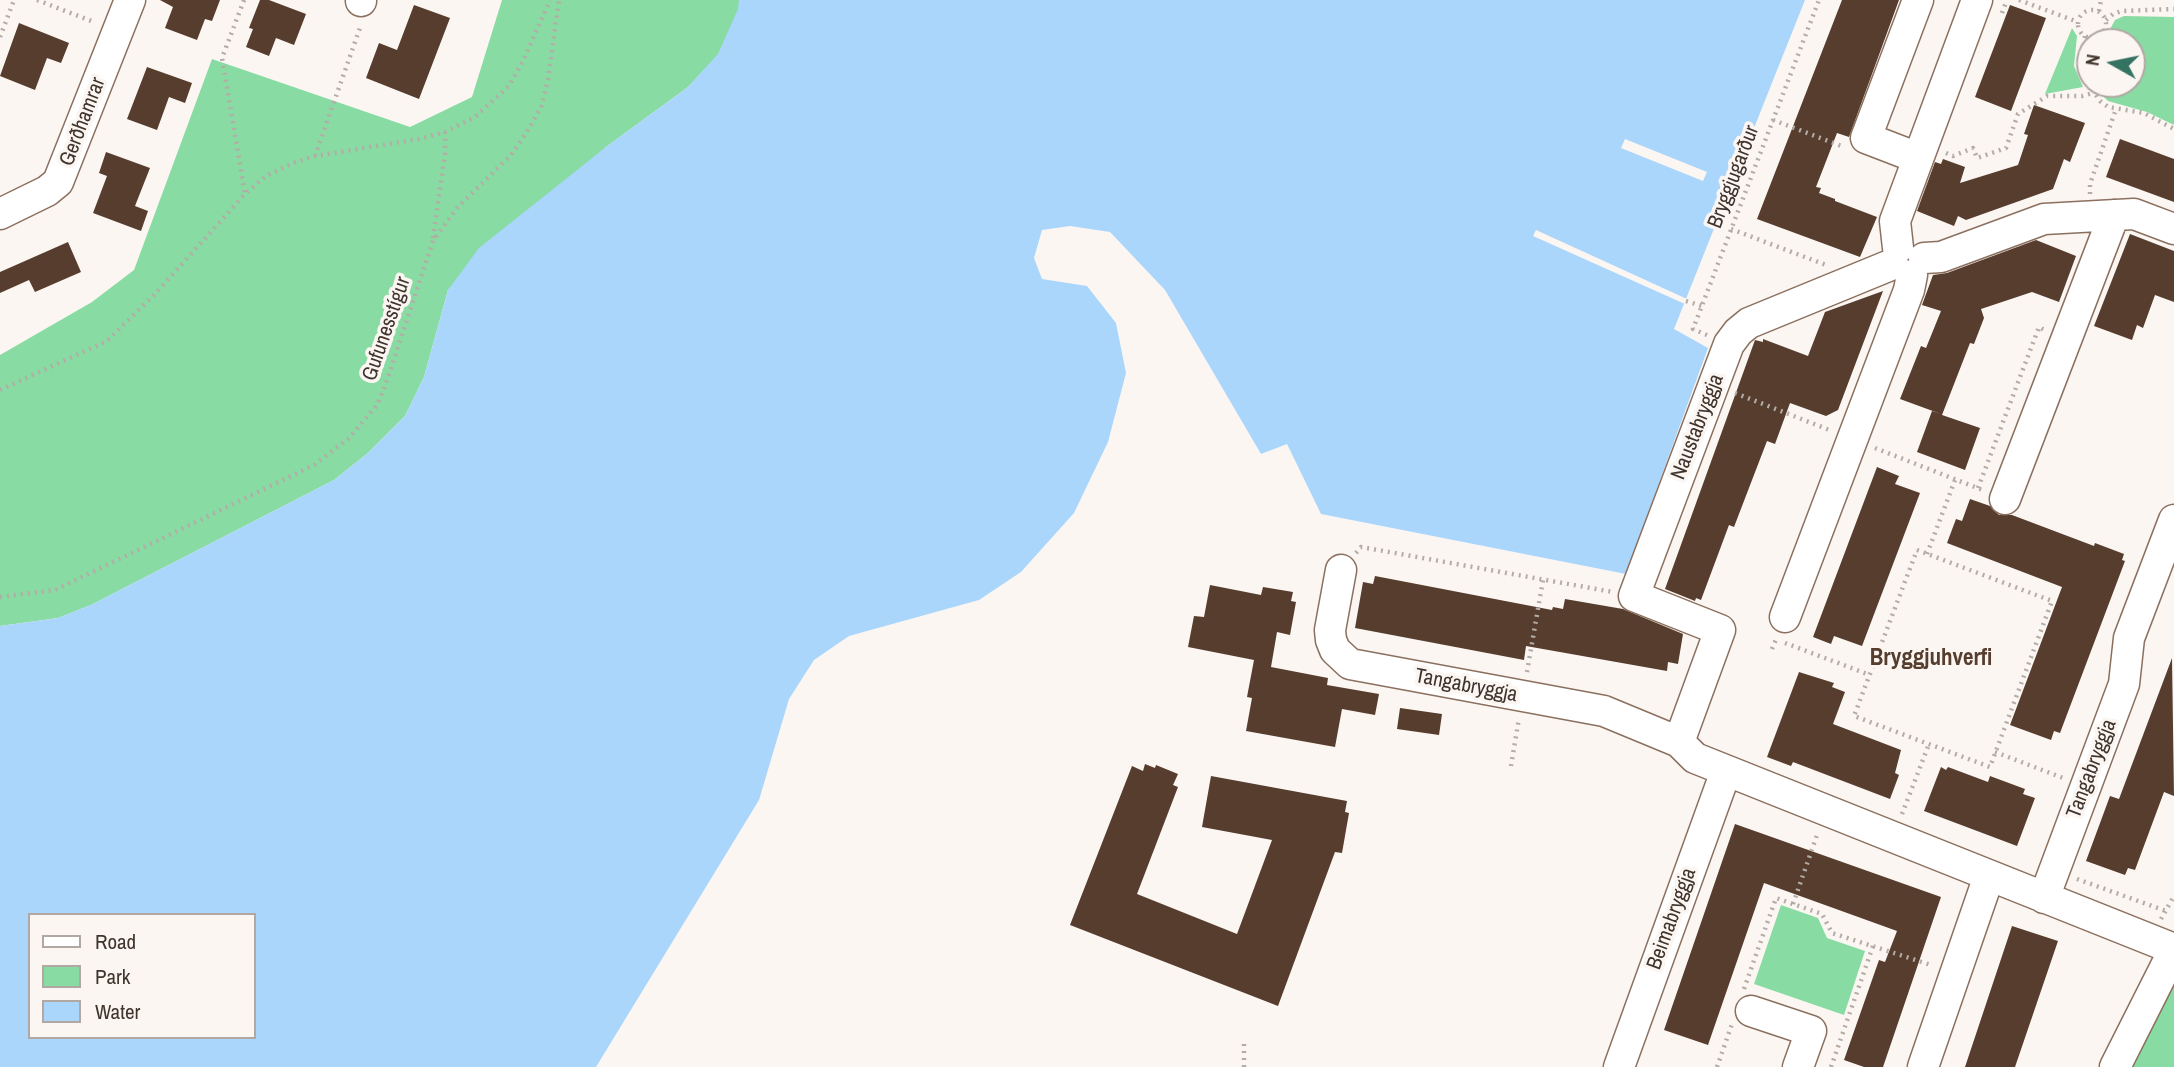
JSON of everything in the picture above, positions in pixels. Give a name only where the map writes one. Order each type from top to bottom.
[{"type":"street","name":"Gerðhamrar","points":[[0,214],[47,191],[58,182],[130,0]]},
{"type":"street","points":[[1918,0],[1866,138],[1921,152]]},
{"type":"street","points":[[1780,628],[1909,290],[1907,261],[1895,221],[1977,0]]},
{"type":"street","name":"Naustabryggja","points":[[1634,596],[1729,344],[1749,323],[1907,261],[1941,257],[2044,219],[2134,214],[2174,229]]},
{"type":"street","points":[[2005,499],[2103,215]]},
{"type":"street","name":"Tangabryggja","points":[[2049,884],[2124,684],[2129,638],[2174,520]]},
{"type":"street","name":"Tangabryggja","points":[[1341,570],[1330,630],[1335,650],[1350,664],[1604,712],[1679,741],[1695,758],[1989,876],[2049,884],[2174,950]]},
{"type":"street","points":[[1634,596],[1720,630],[1679,741]]},
{"type":"street","name":"Beimabryggja","points":[[1619,1067],[1726,771]]},
{"type":"street","points":[[1923,1067],[1989,876]]},
{"type":"street","points":[[2115,1067],[2174,950]]},
{"type":"street","points":[[1743,1006],[1811,1031],[1798,1067]]},
{"type":"path","points":[[0,37],[14,0]]},
{"type":"path","points":[[37,0],[118,32]]},
{"type":"path","points":[[244,0],[222,58],[245,194]]},
{"type":"path","points":[[0,390],[107,341],[155,294],[245,194],[266,176],[315,156],[419,139],[445,132],[475,117],[509,86],[550,0]]},
{"type":"path","name":"Gufunesstígur","points":[[0,597],[55,590],[314,466],[348,439],[377,405],[433,241],[457,208],[511,155],[542,105],[559,0]]},
{"type":"path","name":"Bryggjugarður","points":[[1729,344],[1693,329],[1819,0]]},
{"type":"path","points":[[2019,0],[2078,22]]},
{"type":"path","points":[[2099,11],[2101,0]]},
{"type":"path","points":[[2144,9],[2148,0]]},
{"type":"path","points":[[315,156],[365,14],[361,1]]},
{"type":"path","points":[[2105,28],[2106,20],[2122,11],[2174,9]]},
{"type":"path","points":[[2080,28],[2078,22],[2088,10],[2099,11],[2106,20]]},
{"type":"path","points":[[1921,152],[1953,156],[1973,148],[1977,158],[2006,148],[2018,114],[2047,96],[2076,96]]},
{"type":"path","points":[[2098,98],[2108,107],[2144,113],[2174,129]]},
{"type":"path","points":[[2103,215],[2090,184],[2116,109]]},
{"type":"path","points":[[433,241],[445,154],[445,132]]},
{"type":"path","points":[[1731,229],[1826,265],[1849,282]]},
{"type":"path","points":[[1686,301],[1702,306]]},
{"type":"path","points":[[1714,384],[2005,499]]},
{"type":"path","points":[[1927,554],[1955,480]]},
{"type":"path","points":[[1341,570],[1362,547],[1634,596]]},
{"type":"path","points":[[1917,550],[2052,601],[1990,767],[1854,716],[1870,675],[1917,550]]},
{"type":"path","points":[[1523,696],[1543,580]]},
{"type":"path","points":[[1780,628],[1870,675]]},
{"type":"path","points":[[1511,766],[1517,729]]},
{"type":"path","points":[[1893,837],[1929,744]]},
{"type":"path","points":[[1995,752],[2086,787]]},
{"type":"path","points":[[1793,904],[1825,810]]},
{"type":"path","points":[[2049,884],[2165,911]]},
{"type":"path","points":[[2159,922],[2174,895]]},
{"type":"path","points":[[1717,1067],[1743,1006],[1776,898],[1822,914],[1832,933],[1956,973]]},
{"type":"path","points":[[1831,1067],[1873,946]]},
{"type":"path","points":[[1244,1042],[1244,1067]]},
{"type":"green space","points":[[502,0],[739,0],[739,9],[718,55],[688,87],[606,147],[448,290],[424,377],[405,416],[368,453],[334,480],[91,605],[58,618],[0,626],[0,355],[92,302],[134,270],[212,59],[410,127],[472,97]]},
{"type":"green space","points":[[2124,16],[2174,17],[2174,125],[2147,112],[2105,98],[2146,98],[2146,28],[2111,28],[2115,20]]},
{"type":"green space","points":[[2072,28],[2076,34],[2076,88],[2045,94]]},
{"type":"green space","points":[[1781,905],[1818,918],[1827,938],[1865,951],[1844,1015],[1754,984]]},
{"type":"green space","points":[[2174,971],[2174,1067],[2124,1067]]},
{"type":"water","points":[[739,0],[1805,0],[1674,329],[1708,348],[1626,574],[1321,514],[1287,444],[1261,454],[1165,290],[1110,232],[1070,226],[1042,230],[1034,258],[1042,279],[1087,286],[1116,323],[1126,373],[1108,442],[1074,513],[1021,572],[979,600],[849,636],[814,660],[789,699],[759,800],[596,1067],[0,1067],[0,626],[58,618],[91,605],[334,480],[368,453],[405,416],[424,377],[448,290],[479,248],[606,147],[688,87],[718,54],[738,9]]},
{"type":"pier","points":[[1625,139],[1707,172],[1703,181],[1621,148]]},
{"type":"pier","points":[[1536,230],[1687,299],[1685,304],[1533,236]]},
{"type":"building","points":[[160,0],[220,0],[212,21],[205,19],[197,40],[165,28],[173,7]]},
{"type":"building","points":[[260,0],[269,0],[306,14],[294,45],[276,38],[269,56],[246,47],[253,29],[249,28]]},
{"type":"building","points":[[1842,0],[1899,0],[1849,137],[1837,133],[1816,187],[1821,188],[1819,193],[1835,201],[1877,217],[1860,257],[1757,219]]},
{"type":"building","points":[[414,5],[450,18],[419,99],[366,78],[379,43],[397,50]]},
{"type":"building","points":[[2010,5],[2046,18],[2011,111],[1975,97]]},
{"type":"building","points":[[19,23],[69,43],[61,63],[47,58],[35,90],[0,76]]},
{"type":"building","points":[[147,67],[192,83],[185,103],[169,97],[157,130],[127,119]]},
{"type":"building","points":[[2034,105],[2085,123],[2070,162],[2064,159],[2053,189],[1966,220],[1958,216],[1954,226],[1917,211],[1935,162],[1941,164],[1943,159],[1965,167],[1960,183],[2018,165],[2028,135],[2024,134]]},
{"type":"building","points":[[2120,139],[2174,159],[2174,202],[2106,177]]},
{"type":"building","points":[[106,152],[150,168],[135,206],[148,211],[141,231],[93,213],[107,176],[99,173]]},
{"type":"building","points":[[2130,234],[2174,251],[2174,302],[2155,295],[2143,328],[2137,325],[2132,340],[2094,326]]},
{"type":"building","points":[[2036,240],[2076,256],[2059,302],[2032,292],[1981,309],[1984,318],[1974,344],[1970,343],[1942,415],[1980,428],[1965,470],[1917,452],[1932,411],[1941,414],[1900,399],[1921,346],[1926,348],[1941,311],[1922,305],[1933,275],[1947,273]]},
{"type":"building","points":[[68,242],[81,272],[35,292],[29,280],[0,293],[0,272]]},
{"type":"building","points":[[1883,291],[1838,410],[1826,416],[1790,403],[1775,444],[1767,441],[1734,527],[1729,525],[1701,600],[1696,598],[1695,601],[1665,589],[1755,340],[1763,342],[1763,339],[1808,356],[1825,312]]},
{"type":"building","points":[[1877,467],[1899,476],[1895,484],[1920,493],[1862,646],[1834,636],[1831,644],[1813,637]]},
{"type":"building","points":[[1970,499],[1990,506],[1999,515],[2012,515],[2094,546],[2095,543],[2124,554],[2122,560],[2125,561],[2060,733],[2054,731],[2051,740],[2010,725],[2062,587],[1947,543],[1956,519],[1962,521]]},
{"type":"building","points":[[1375,576],[1552,610],[1553,607],[1563,609],[1565,599],[1623,609],[1683,634],[1678,664],[1668,662],[1667,671],[1526,646],[1524,660],[1355,628],[1363,582],[1373,584]]},
{"type":"building","points":[[1210,585],[1261,595],[1263,587],[1293,592],[1291,601],[1296,602],[1290,635],[1277,632],[1271,667],[1328,678],[1327,685],[1379,694],[1375,715],[1342,709],[1335,747],[1246,731],[1252,698],[1247,697],[1254,660],[1188,647],[1194,616],[1204,617]]},
{"type":"building","points":[[2172,658],[2174,796],[2164,792],[2135,870],[2128,868],[2125,875],[2086,861],[2110,796],[2119,799]]},
{"type":"building","points":[[1799,672],[1834,683],[1832,687],[1845,692],[1833,724],[1901,750],[1895,773],[1899,775],[1890,799],[1793,762],[1791,766],[1767,757]]},
{"type":"building","points":[[1400,708],[1442,714],[1439,735],[1397,729]]},
{"type":"building","points":[[1145,764],[1155,768],[1156,765],[1178,774],[1173,785],[1178,787],[1137,894],[1237,934],[1272,840],[1202,827],[1211,776],[1347,801],[1345,812],[1349,813],[1342,853],[1335,852],[1278,1006],[1070,925],[1132,766],[1143,771]]},
{"type":"building","points":[[1941,767],[1946,770],[1948,767],[1988,782],[1990,776],[2025,789],[2023,794],[2035,798],[2017,846],[1924,811]]},
{"type":"building","points":[[1735,824],[1941,897],[1883,1067],[1864,1067],[1844,1060],[1879,960],[1885,962],[1897,931],[1764,883],[1708,1045],[1664,1030]]},
{"type":"building","points":[[2012,926],[2058,941],[2015,1067],[1965,1067]]},
{"type":"district","name":"Bryggjuhverfi","points":[[1931,659]]}]
